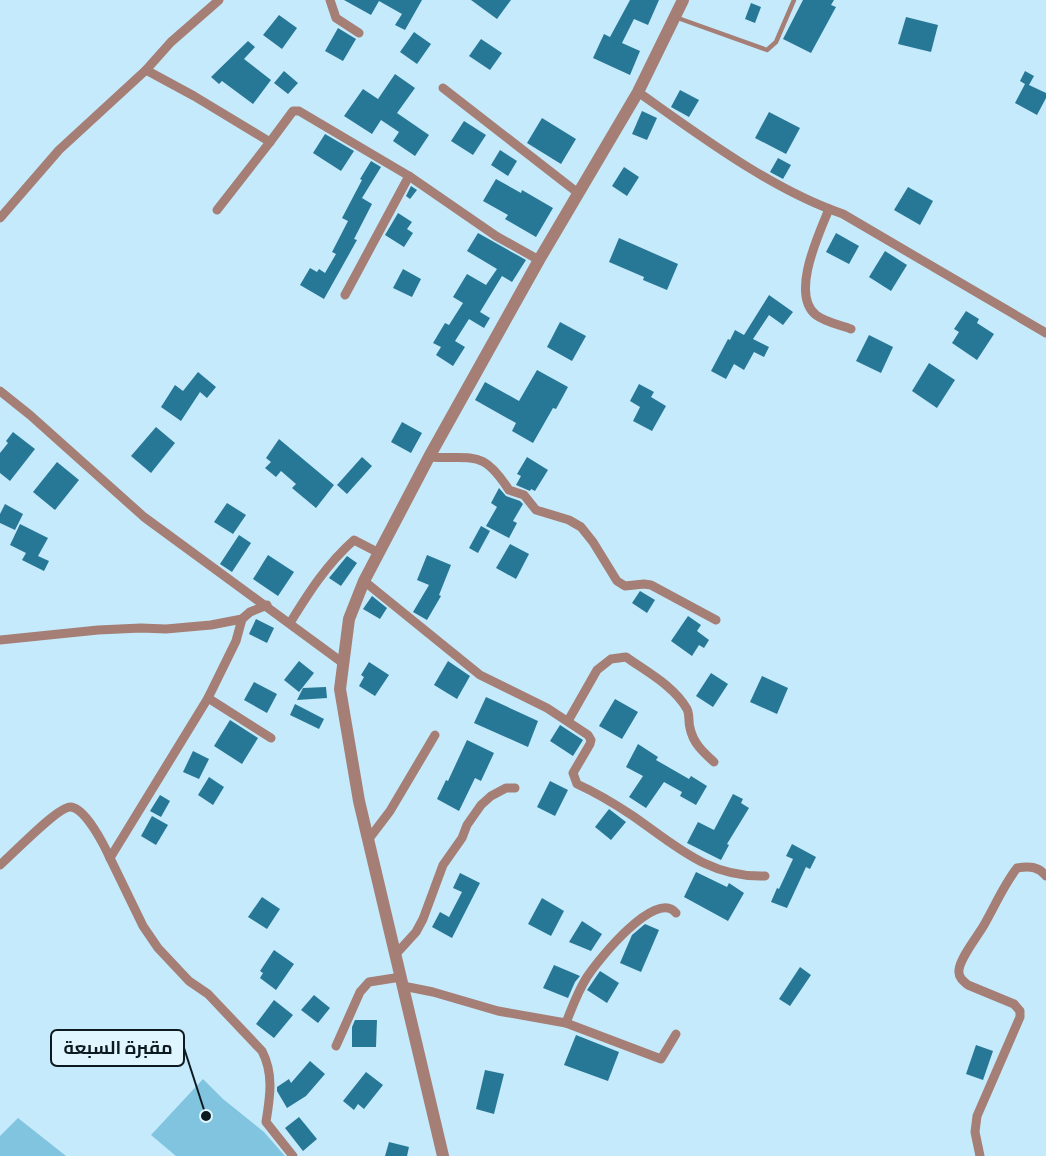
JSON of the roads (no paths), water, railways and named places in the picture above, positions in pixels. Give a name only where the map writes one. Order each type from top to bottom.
[{"type":"street","points":[[0,218],[58,150],[146,70],[171,42],[219,0]]},
{"type":"street","points":[[330,0],[336,18],[359,33]]},
{"type":"street","points":[[442,1156],[359,801],[340,689],[349,619],[364,580],[429,457],[539,260],[638,92],[683,0]]},
{"type":"street","points":[[146,70],[270,142]]},
{"type":"street","points":[[443,87],[578,194]]},
{"type":"street","points":[[638,92],[716,147],[798,194],[843,214],[1046,333]]},
{"type":"street","points":[[218,210],[293,111],[299,111],[409,176],[496,236],[539,260]]},
{"type":"street","points":[[345,295],[409,176]]},
{"type":"street","points":[[829,209],[810,260],[804,296],[807,306],[815,315],[851,329]]},
{"type":"street","points":[[0,390],[144,517],[267,605],[343,663]]},
{"type":"street","points":[[429,457],[457,459],[475,457],[489,464],[509,490],[524,495],[536,510],[569,520],[581,527],[617,581],[632,586],[651,585],[716,620]]},
{"type":"street","points":[[290,623],[315,582],[335,557],[354,540],[379,553]]},
{"type":"street","points":[[364,580],[480,675],[547,708],[588,735],[591,740],[573,773],[577,784],[602,796],[679,850],[708,865],[730,874],[765,876]]},
{"type":"street","points":[[0,640],[98,630],[166,629],[211,625],[242,619],[250,612],[267,605]]},
{"type":"street","points":[[110,858],[208,698],[236,641],[242,619]]},
{"type":"street","points":[[568,721],[597,670],[611,659],[626,657],[674,692],[689,711],[690,728],[695,741],[701,751],[714,762]]},
{"type":"street","points":[[208,698],[272,738]]},
{"type":"street","points":[[368,840],[390,810],[435,735]]},
{"type":"street","points":[[396,954],[419,926],[443,865],[462,838],[467,825],[480,805],[491,796],[506,789],[515,788]]},
{"type":"street","points":[[0,865],[64,808],[72,807],[80,811],[101,839],[143,926],[158,948],[189,981],[208,994],[262,1051],[267,1062],[271,1084],[266,1122],[292,1156]]},
{"type":"street","points":[[981,1156],[975,1132],[977,1116],[1020,1017],[1020,1011],[1014,1004],[968,985],[961,980],[958,972],[1004,885],[1017,868],[1030,866],[1042,871],[1046,876]]},
{"type":"street","points":[[566,1023],[582,986],[609,949],[638,921],[658,907],[673,909],[676,913]]},
{"type":"street","points":[[336,1046],[360,993],[369,982],[378,979],[402,981],[498,1011],[566,1023],[661,1059],[676,1034]]},
{"type":"lane","points":[[675,17],[766,50],[776,42],[794,0]]},
{"type":"place","name":"مقبرة السبعة","points":[[206,1116]]}]
